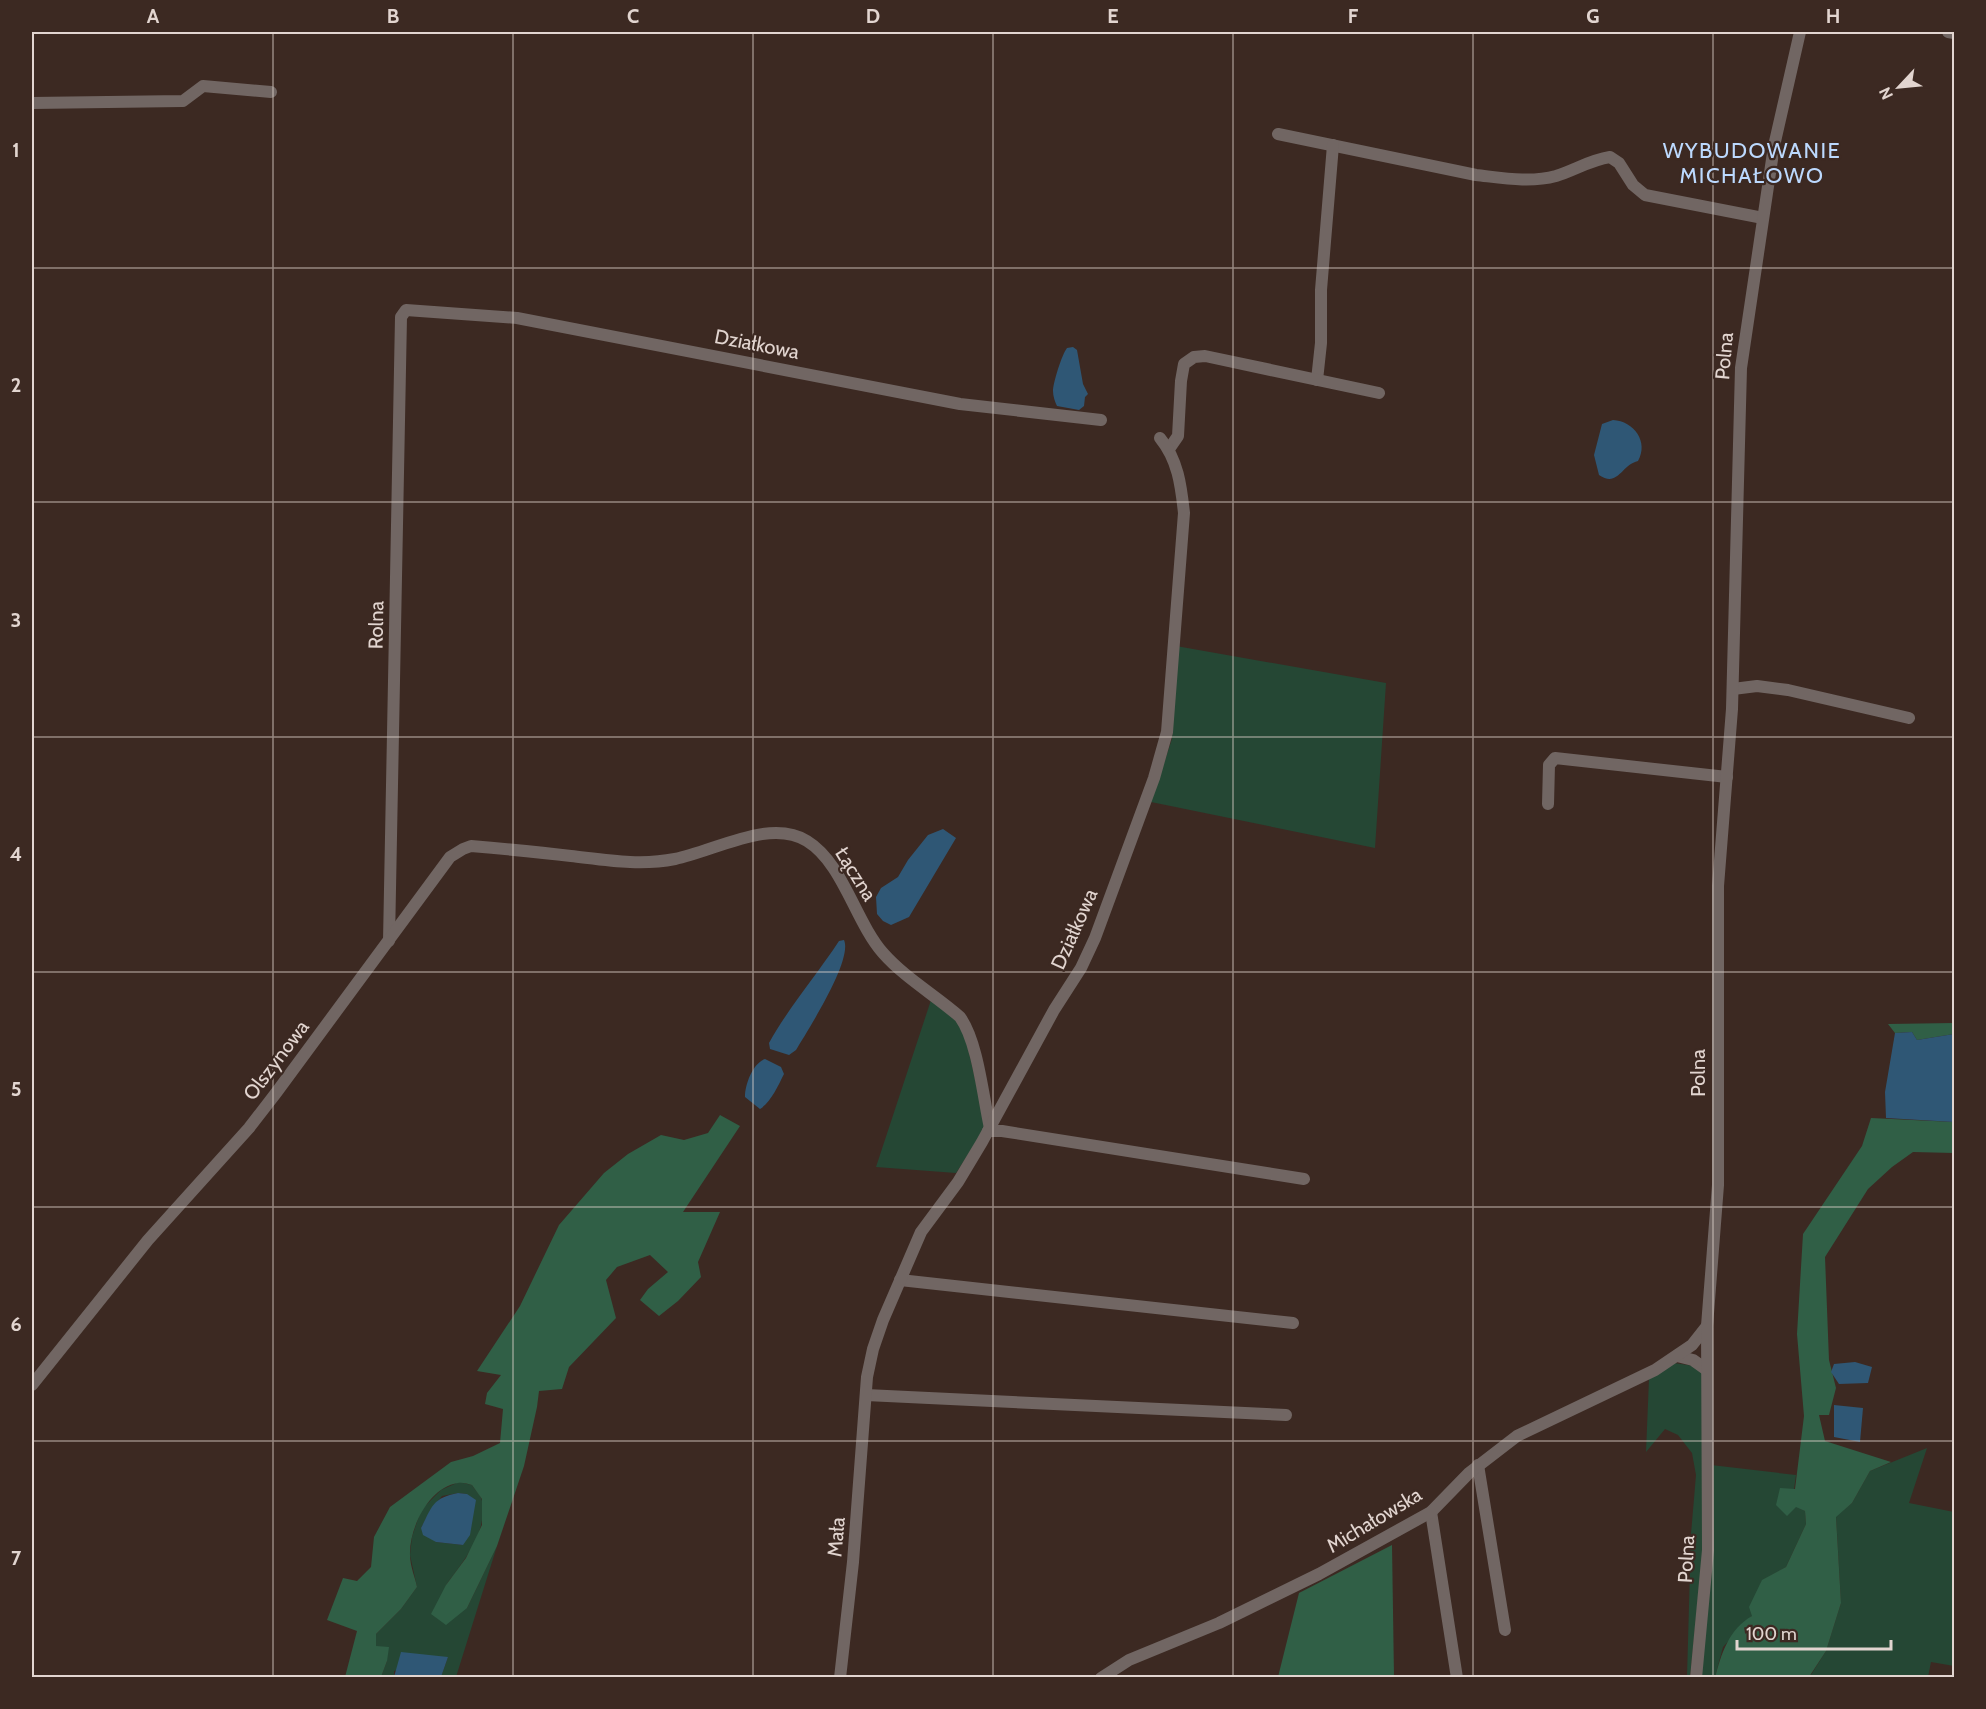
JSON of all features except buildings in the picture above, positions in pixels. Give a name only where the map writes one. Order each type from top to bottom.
[{"type":"street","name":"Polna","points":[[1696,1677],[1708,1550],[1707,1326],[1718,1185],[1718,886],[1733,689],[1741,368],[1776,136],[1800,32]]},
{"type":"street","points":[[1948,32],[1954,33]]},
{"type":"street","points":[[32,103],[183,101],[203,86],[271,92]]},
{"type":"street","points":[[1278,134],[1476,175],[1527,180],[1555,176],[1579,165],[1610,157],[1618,163],[1633,185],[1651,197],[1763,218]]},
{"type":"street","points":[[1317,380],[1321,343],[1321,290],[1333,145]]},
{"type":"street","name":"Działkowa","points":[[406,310],[517,318],[960,404],[1101,420]]},
{"type":"street","name":"Rolna","points":[[389,942],[401,317],[406,310]]},
{"type":"street","points":[[1169,449],[1178,436],[1184,364],[1194,357],[1204,356],[1379,393]]},
{"type":"street","name":"Działkowa","points":[[866,1397],[873,1349],[921,1232],[958,1182],[1054,1011],[1082,968],[1154,778],[1167,732],[1184,513],[1175,462],[1169,449],[1160,438]]},
{"type":"street","points":[[1733,689],[1757,686],[1788,690],[1910,718]]},
{"type":"street","points":[[1548,804],[1549,765],[1555,758],[1727,777]]},
{"type":"street","name":"Łączna","points":[[463,849],[471,846],[638,862],[676,858],[760,833],[787,833],[806,840],[823,854],[851,898],[865,928],[883,953],[906,975],[960,1017],[966,1025],[972,1040],[989,1130]]},
{"type":"street","name":"Olszynowa","points":[[32,1385],[147,1240],[249,1128],[450,857],[463,849]]},
{"type":"street","points":[[989,1130],[1304,1179]]},
{"type":"street","points":[[900,1280],[1293,1323]]},
{"type":"street","name":"Michałowska","points":[[1101,1677],[1129,1660],[1219,1623],[1319,1574],[1431,1512],[1478,1465],[1517,1436],[1655,1370],[1692,1345],[1707,1326]]},
{"type":"street","points":[[1677,1356],[1694,1360],[1707,1370]]},
{"type":"street","points":[[866,1397],[1286,1415]]},
{"type":"street","name":"Mała","points":[[840,1677],[853,1562],[866,1397]]},
{"type":"street","points":[[1478,1465],[1505,1630]]},
{"type":"street","points":[[1431,1512],[1457,1677]]},
{"type":"green space","points":[[1176,646],[1386,683],[1375,848],[1151,802],[1172,739]]},
{"type":"green space","points":[[931,1000],[963,1026],[986,1127],[956,1173],[876,1167]]},
{"type":"green space","points":[[1954,1023],[1954,1034],[1917,1040],[1912,1032],[1895,1033],[1888,1024]]},
{"type":"green space","points":[[720,1115],[740,1126],[683,1212],[720,1212],[698,1262],[701,1277],[678,1301],[659,1316],[640,1300],[648,1289],[668,1272],[650,1255],[617,1267],[606,1280],[616,1318],[569,1367],[562,1389],[539,1391],[524,1466],[497,1546],[467,1608],[446,1625],[431,1614],[446,1585],[466,1558],[482,1525],[482,1499],[472,1485],[460,1483],[438,1492],[417,1521],[410,1555],[417,1587],[401,1609],[376,1634],[376,1646],[389,1647],[381,1677],[345,1677],[357,1631],[327,1620],[343,1578],[357,1581],[371,1567],[374,1537],[390,1507],[451,1462],[473,1456],[500,1443],[503,1409],[485,1404],[487,1393],[501,1375],[477,1371],[520,1306],[559,1225],[604,1173],[628,1154],[661,1135],[684,1140],[708,1133]]},
{"type":"green space","points":[[1871,1118],[1954,1122],[1954,1153],[1913,1152],[1892,1167],[1868,1189],[1825,1257],[1829,1360],[1836,1388],[1829,1415],[1819,1415],[1825,1441],[1891,1462],[1870,1471],[1852,1503],[1836,1517],[1841,1603],[1826,1651],[1809,1677],[1715,1678],[1727,1643],[1737,1628],[1752,1616],[1749,1607],[1762,1580],[1786,1567],[1806,1524],[1805,1511],[1796,1507],[1787,1516],[1776,1505],[1780,1488],[1795,1489],[1804,1416],[1797,1334],[1803,1234],[1862,1146]]},
{"type":"green space","points":[[1674,1363],[1694,1366],[1703,1374],[1703,1549],[1690,1677],[1687,1677],[1691,1534],[1696,1475],[1692,1453],[1678,1435],[1665,1429],[1646,1452],[1649,1379]]},
{"type":"green space","points":[[1927,1448],[1909,1503],[1954,1512],[1954,1666],[1931,1662],[1928,1677],[1809,1678],[1826,1651],[1841,1603],[1836,1516],[1852,1503],[1870,1471]]},
{"type":"green space","points":[[1711,1465],[1796,1475],[1794,1489],[1796,1506],[1805,1511],[1806,1524],[1786,1567],[1762,1581],[1752,1616],[1723,1647],[1715,1677],[1700,1678]]},
{"type":"green space","points":[[459,1482],[472,1485],[482,1501],[483,1513],[478,1535],[446,1585],[467,1608],[497,1546],[456,1677],[441,1677],[448,1657],[394,1671],[394,1677],[381,1677],[387,1661],[376,1646],[376,1634],[401,1609],[417,1587],[410,1555],[412,1537],[421,1510],[441,1490]],"holes":[[[467,1494],[463,1545],[436,1542],[421,1528],[430,1511],[442,1496]]]},
{"type":"green space","points":[[1392,1545],[1394,1677],[1278,1677],[1299,1593]]},
{"type":"water","points":[[1073,347],[1077,350],[1083,384],[1088,394],[1085,397],[1084,406],[1079,410],[1057,406],[1053,393],[1056,375],[1063,356],[1067,348]]},
{"type":"water","points":[[1613,420],[1621,421],[1633,428],[1642,447],[1638,461],[1611,479],[1599,475],[1594,455],[1602,424]]},
{"type":"water","points":[[943,829],[956,838],[909,917],[891,925],[883,921],[877,914],[876,897],[881,888],[898,877],[928,835]]},
{"type":"water","points":[[844,940],[845,950],[836,978],[796,1050],[789,1055],[770,1049],[769,1043],[785,1017],[839,941]]},
{"type":"water","points":[[1912,1032],[1917,1040],[1954,1034],[1954,1122],[1886,1118],[1885,1092],[1895,1033]]},
{"type":"water","points":[[765,1059],[781,1067],[784,1074],[771,1098],[760,1109],[745,1097],[745,1092],[753,1069]]},
{"type":"water","points":[[1855,1362],[1872,1367],[1868,1383],[1839,1384],[1831,1372],[1834,1364]]},
{"type":"water","points":[[1834,1405],[1863,1408],[1860,1442],[1834,1437]]},
{"type":"water","points":[[467,1494],[476,1500],[470,1535],[463,1545],[436,1542],[423,1535],[421,1528],[434,1504],[449,1495]]},
{"type":"water","points":[[401,1652],[448,1657],[441,1677],[394,1677]]},
{"type":"district","name":"WYBUDOWANIE MICHAŁOWO","points":[[1752,162]]}]
